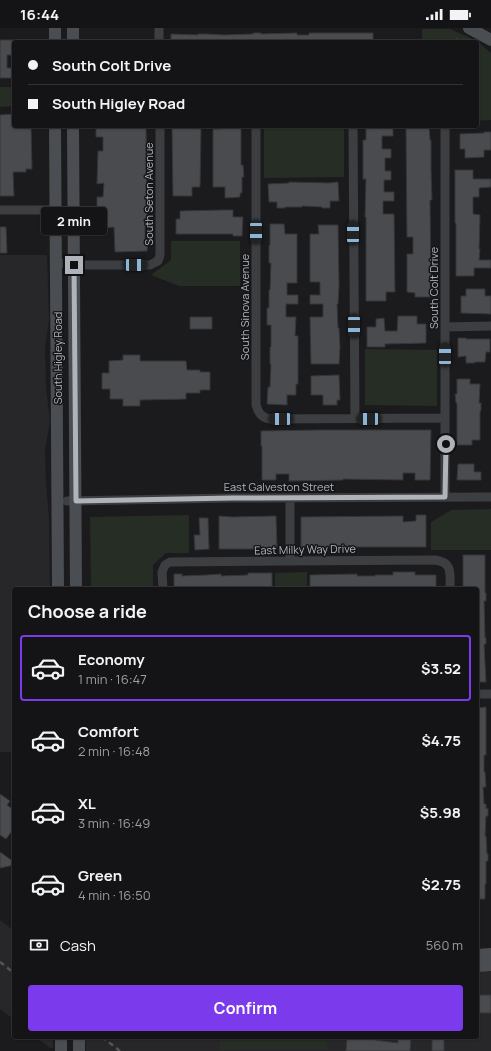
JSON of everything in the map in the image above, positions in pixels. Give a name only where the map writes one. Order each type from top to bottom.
[{"type":"main road","points":[[55,28],[55,40]]},
{"type":"main road","points":[[73,28],[73,40]]},
{"type":"main road","points":[[469,28],[491,40]]},
{"type":"main road","name":"South Higley Road","points":[[55,128],[58,587]]},
{"type":"main road","name":"South Higley Road","points":[[73,128],[74,265],[71,501],[76,587]]},
{"type":"main road","points":[[479,954],[491,954]]},
{"type":"main road","points":[[479,966],[491,965]]},
{"type":"main road","points":[[61,1039],[61,1051]]},
{"type":"main road","points":[[78,1039],[79,1051]]},
{"type":"street","points":[[159,28],[159,40]]},
{"type":"street","name":"South Seton Avenue","points":[[74,265],[150,265],[158,261],[160,255],[160,128]]},
{"type":"street","name":"South Sinova Avenue","points":[[256,128],[256,405],[258,412],[260,416],[270,419],[354,419]]},
{"type":"street","points":[[353,128],[354,419],[445,418]]},
{"type":"street","name":"South Colt Drive","points":[[445,128],[445,497]]},
{"type":"street","points":[[0,210],[56,210]]},
{"type":"street","points":[[56,263],[74,265]]},
{"type":"street","points":[[445,327],[491,326]]},
{"type":"street","name":"East Galveston Street","points":[[71,501],[491,497]]},
{"type":"street","points":[[290,498],[290,561]]},
{"type":"street","name":"East Milky Way Drive","points":[[163,587],[162,572],[165,565],[170,562],[434,560],[442,561],[448,567],[450,572],[450,587]]},
{"type":"street","points":[[479,694],[491,694]]},
{"type":"shaded area","points":[[422,29],[450,29],[475,40],[422,40]]},
{"type":"shaded area","points":[[479,43],[491,53],[491,120],[479,121]]},
{"type":"shaded area","points":[[0,87],[12,87],[12,106],[0,107]]},
{"type":"shaded area","points":[[264,128],[344,128],[344,177],[264,178]]},
{"type":"shaded area","points":[[171,241],[240,241],[240,286],[179,286],[151,275],[171,260]]},
{"type":"shaded area","points":[[0,255],[47,255],[49,319],[45,349],[46,387],[50,422],[45,449],[49,518],[50,587],[12,587],[12,752],[0,752]]},
{"type":"shaded area","points":[[365,349],[437,350],[437,406],[365,405]]},
{"type":"shaded area","points":[[491,509],[491,550],[431,550],[431,522],[451,510]]},
{"type":"shaded area","points":[[189,515],[189,553],[166,553],[153,565],[153,587],[91,587],[90,517]]},
{"type":"shaded area","points":[[307,572],[307,587],[275,587],[275,573]]},
{"type":"shaded area","points":[[0,920],[12,929],[12,1018],[0,1009]]},
{"type":"shaded area","points":[[479,971],[491,971],[491,1051],[86,1051],[86,1042],[82,1039],[479,1039]]},
{"type":"shaded area","points":[[39,1039],[53,1039],[53,1048],[50,1048]]},
{"type":"shaded area","points":[[220,1039],[327,1039],[327,1049],[220,1050]]},
{"type":"building","points":[[297,33],[297,35],[309,35],[309,33],[373,33],[373,40],[171,40],[171,34]]},
{"type":"building","points":[[0,40],[12,40],[12,55],[7,55],[7,68],[12,68],[12,78],[0,78]]},
{"type":"building","points":[[12,114],[12,128],[31,128],[32,169],[26,169],[26,172],[13,172],[14,196],[0,196],[0,115]]},
{"type":"building","points":[[96,128],[146,128],[147,227],[145,227],[145,240],[148,240],[147,251],[115,252],[114,227],[104,228],[104,224],[97,224],[97,197],[103,197],[104,183],[97,184],[98,151],[103,151],[103,137],[96,137]]},
{"type":"building","points":[[172,128],[201,129],[200,187],[192,187],[192,196],[173,196]]},
{"type":"building","points":[[241,128],[241,165],[243,165],[244,177],[242,177],[242,193],[240,193],[240,197],[225,198],[225,187],[213,187],[213,129]]},
{"type":"building","points":[[366,128],[393,128],[393,136],[382,136],[382,149],[391,149],[391,158],[385,158],[385,171],[391,171],[391,180],[384,180],[384,192],[394,192],[394,201],[383,201],[383,214],[394,214],[395,292],[386,292],[386,301],[366,301],[366,179],[363,179],[363,140],[366,140]]},
{"type":"building","points":[[406,128],[429,128],[431,140],[432,200],[430,200],[430,297],[415,297],[415,293],[407,292],[407,254],[413,254],[413,237],[407,237]]},
{"type":"building","points":[[491,132],[491,150],[484,150],[484,157],[465,158],[465,149],[460,149],[460,134]]},
{"type":"building","points":[[455,170],[473,170],[473,179],[491,179],[491,187],[479,188],[479,197],[473,197],[473,214],[480,215],[479,260],[491,260],[491,268],[474,268],[474,276],[456,276]]},
{"type":"building","points":[[289,182],[338,182],[339,201],[330,201],[330,208],[302,206],[277,208],[277,202],[269,202],[268,184]]},
{"type":"building","points":[[233,210],[233,217],[243,217],[242,236],[233,236],[233,234],[176,234],[176,219],[180,219],[180,211]]},
{"type":"building","points":[[270,224],[284,224],[285,234],[297,234],[297,283],[287,283],[287,295],[298,295],[298,304],[286,304],[286,317],[296,317],[295,336],[298,336],[298,384],[296,384],[296,395],[287,395],[287,405],[267,404],[268,387],[270,387],[271,364],[271,325],[267,325],[271,263],[269,263]]},
{"type":"building","points":[[318,225],[338,225],[339,285],[337,304],[340,347],[339,364],[311,364],[310,317],[323,317],[323,304],[310,304],[310,295],[320,295],[320,282],[310,282],[310,234],[319,234]]},
{"type":"building","points":[[0,227],[6,227],[7,253],[0,253]]},
{"type":"building","points":[[466,289],[485,289],[485,296],[491,296],[491,314],[461,313],[461,296],[466,296]]},
{"type":"building","points":[[398,316],[417,316],[417,324],[426,324],[426,343],[385,344],[385,347],[367,347],[367,327],[376,327],[376,319],[384,318],[385,331],[397,331]]},
{"type":"building","points":[[190,317],[212,317],[212,329],[190,329]]},
{"type":"building","points":[[458,338],[490,339],[490,352],[486,352],[485,362],[466,363],[466,356],[458,357]]},
{"type":"building","points":[[123,355],[140,355],[140,361],[186,361],[187,370],[210,372],[210,390],[200,390],[200,393],[186,393],[186,399],[140,400],[140,406],[123,406],[123,399],[110,399],[110,389],[102,389],[102,373],[109,373],[109,361],[123,360]]},
{"type":"building","points":[[339,375],[340,400],[337,400],[337,405],[323,405],[323,395],[311,395],[311,376]]},
{"type":"building","points":[[457,379],[470,379],[470,384],[480,384],[480,440],[472,440],[472,445],[457,445],[457,403],[455,394],[457,394]]},
{"type":"building","points":[[431,430],[430,480],[415,480],[415,473],[403,473],[403,480],[343,479],[289,481],[289,474],[276,474],[276,480],[262,480],[261,431]]},
{"type":"building","points":[[458,464],[474,464],[474,472],[481,472],[481,480],[457,480]]},
{"type":"building","points":[[416,515],[426,515],[426,547],[301,548],[301,517],[403,516],[403,522],[416,521]]},
{"type":"building","points":[[219,516],[276,516],[277,549],[219,549]]},
{"type":"building","points":[[199,518],[208,518],[209,549],[195,550],[194,535],[200,535]]},
{"type":"building","points":[[463,555],[485,555],[486,601],[484,601],[486,644],[484,644],[486,682],[479,682],[479,587],[463,587]]},
{"type":"building","points":[[393,572],[415,572],[415,575],[436,575],[436,587],[310,587],[310,575],[393,575]]},
{"type":"building","points":[[248,573],[272,573],[272,587],[174,587],[174,574],[182,574],[182,576],[221,574],[221,576],[248,575]]},
{"type":"building","points":[[486,707],[486,755],[484,755],[484,772],[486,787],[483,787],[484,804],[486,804],[486,809],[488,808],[485,836],[488,861],[486,861],[485,899],[479,899],[479,708]]},
{"type":"building","points":[[0,794],[10,801],[7,805],[12,809],[12,831],[6,839],[0,835]]},
{"type":"building","points":[[0,852],[12,861],[12,865],[0,868]]},
{"type":"building","points":[[479,995],[491,995],[491,1013],[479,1013]]},
{"type":"building","points":[[347,1039],[375,1039],[398,1043],[398,1039],[411,1039],[410,1051],[346,1051]]},
{"type":"building","points":[[432,1039],[444,1039],[444,1051],[432,1051]]},
{"type":"railway","points":[[0,962],[12,971]]},
{"type":"railway","points":[[105,1039],[120,1051]]},
{"type":"route","points":[[74,265],[76,501],[232,498],[445,497],[446,444]]}]
